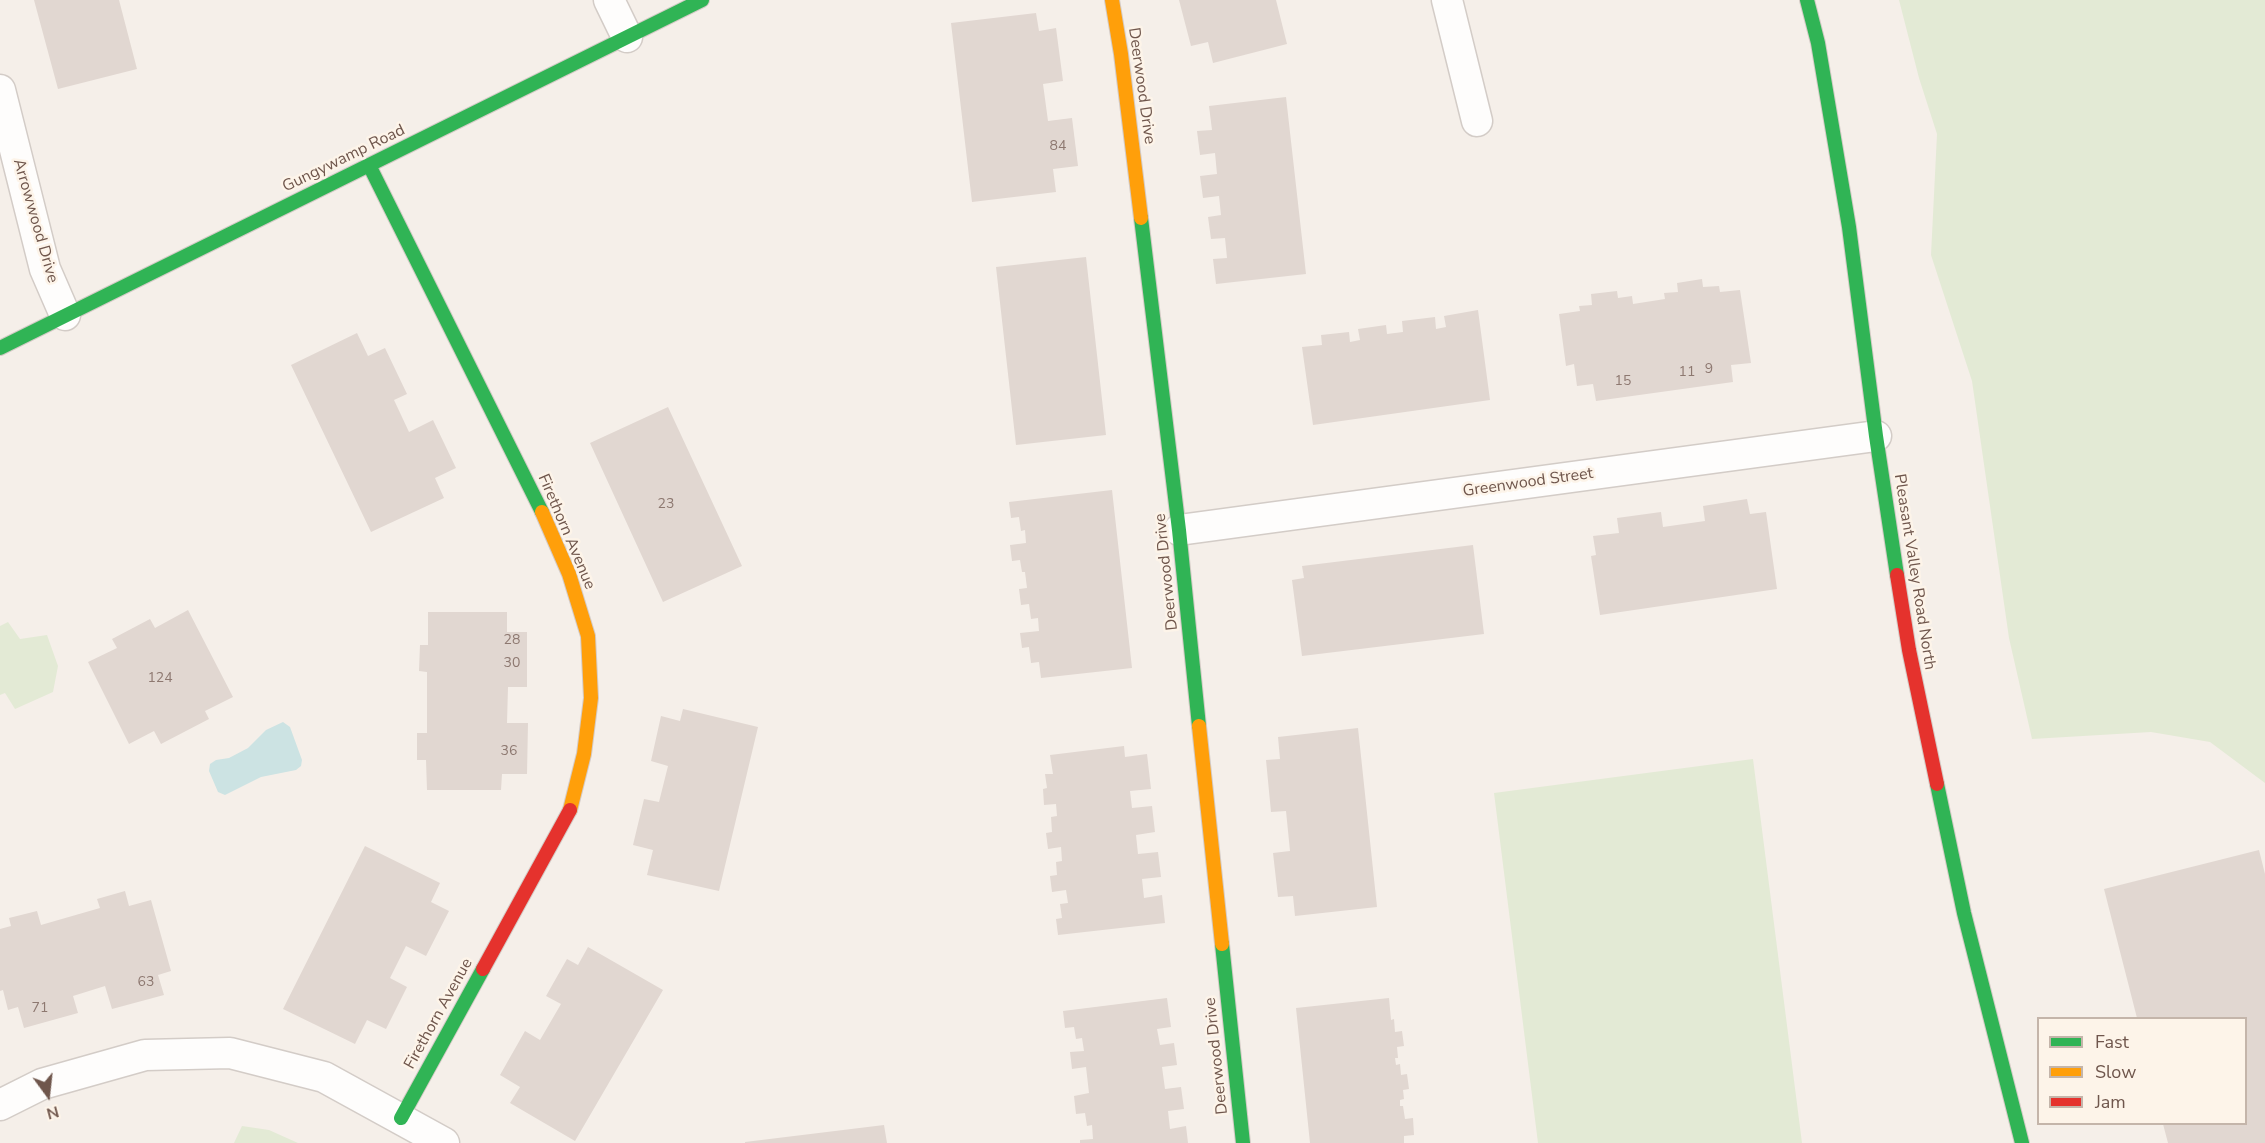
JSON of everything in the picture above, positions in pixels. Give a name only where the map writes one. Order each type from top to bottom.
[{"type":"street","points":[[609,0],[627,37]]},
{"type":"street","name":"Gungywamp Road","points":[[0,348],[702,0]]},
{"type":"street","name":"Deerwood Drive","points":[[1112,0],[1121,54],[1179,530],[1243,1143]]},
{"type":"street","points":[[1447,0],[1477,121]]},
{"type":"street","name":"Pleasant Valley Road North","points":[[1807,0],[1818,43],[1849,226],[1876,436],[1909,650],[1964,913],[2022,1143]]},
{"type":"street","name":"Arrowwood Drive","points":[[0,90],[45,269],[65,315]]},
{"type":"street","name":"Firethorn Avenue","points":[[369,165],[548,524],[569,574],[588,636],[591,698],[584,754],[570,810],[401,1118]]},
{"type":"street","name":"Greenwood Street","points":[[1179,530],[1876,436]]},
{"type":"street","points":[[0,1105],[42,1084],[146,1055],[230,1053],[324,1077],[444,1143]]},
{"type":"green space","points":[[1899,0],[2265,0],[2265,783],[2210,742],[2151,732],[2032,739],[2009,638],[1972,381],[1931,255],[1937,134],[1919,78]]},
{"type":"green space","points":[[8,622],[20,639],[47,635],[58,666],[53,692],[15,709],[5,693],[0,695],[0,626]]},
{"type":"green space","points":[[1753,759],[1802,1143],[1538,1143],[1494,793]]},
{"type":"green space","points":[[242,1126],[269,1130],[298,1143],[234,1143]]},
{"type":"water","points":[[283,722],[290,727],[302,760],[301,766],[296,770],[261,777],[225,795],[218,792],[209,771],[210,764],[216,760],[229,758],[248,748],[266,730]]},
{"type":"building","points":[[34,0],[119,0],[137,69],[58,89]]},
{"type":"building","points":[[1179,0],[1276,0],[1287,44],[1213,63],[1208,42],[1191,46]]},
{"type":"building","points":[[1036,13],[1039,31],[1056,28],[1063,81],[1043,84],[1048,121],[1072,118],[1078,166],[1053,169],[1056,192],[972,202],[951,23]]},
{"type":"building","points":[[1286,97],[1306,274],[1216,284],[1213,259],[1227,258],[1225,238],[1211,239],[1208,217],[1221,215],[1219,196],[1203,198],[1200,176],[1217,174],[1215,153],[1200,155],[1197,131],[1212,130],[1209,106]]},
{"type":"building","points":[[1086,257],[1106,435],[1016,445],[996,267]]},
{"type":"building","points":[[1702,279],[1703,287],[1719,286],[1720,292],[1740,290],[1751,363],[1731,365],[1733,382],[1596,401],[1593,384],[1577,386],[1574,364],[1566,366],[1559,314],[1580,311],[1579,306],[1592,305],[1591,294],[1617,291],[1618,298],[1632,296],[1633,304],[1665,299],[1664,293],[1678,292],[1677,283]]},
{"type":"building","points":[[1478,310],[1490,400],[1313,425],[1302,347],[1322,345],[1321,335],[1349,332],[1350,342],[1360,340],[1358,329],[1386,325],[1387,334],[1403,332],[1402,321],[1435,317],[1436,329],[1446,327],[1444,316]]},
{"type":"building","points":[[357,333],[368,356],[385,348],[407,394],[394,400],[409,432],[433,420],[456,468],[435,478],[444,498],[371,532],[291,365]]},
{"type":"building","points":[[668,407],[742,566],[663,602],[590,443]]},
{"type":"building","points":[[1112,490],[1132,668],[1041,678],[1039,662],[1031,663],[1029,647],[1022,648],[1020,633],[1039,631],[1038,618],[1031,619],[1029,604],[1021,605],[1019,589],[1027,588],[1025,572],[1022,572],[1020,560],[1012,561],[1010,545],[1026,543],[1025,530],[1021,531],[1019,517],[1011,518],[1009,502]]},
{"type":"building","points":[[1747,499],[1750,514],[1766,512],[1777,589],[1600,615],[1591,556],[1596,555],[1593,536],[1619,533],[1617,518],[1661,512],[1663,527],[1705,521],[1703,506]]},
{"type":"building","points":[[1473,545],[1484,634],[1302,656],[1292,580],[1304,578],[1302,566]]},
{"type":"building","points":[[188,610],[233,697],[205,711],[209,719],[161,744],[154,731],[129,744],[88,662],[117,648],[112,639],[150,619],[155,628]]},
{"type":"building","points":[[428,612],[507,612],[507,632],[527,632],[527,687],[508,687],[507,723],[528,723],[527,774],[502,774],[501,790],[427,790],[426,760],[417,760],[417,733],[427,733],[427,672],[419,671],[420,645],[428,645]]},
{"type":"building","points":[[683,709],[758,727],[719,891],[647,875],[653,850],[633,845],[644,799],[659,802],[668,766],[651,761],[661,716],[680,721]]},
{"type":"building","points":[[1358,728],[1377,907],[1295,916],[1293,896],[1278,897],[1273,853],[1290,851],[1286,811],[1271,812],[1266,760],[1280,759],[1278,737]]},
{"type":"building","points":[[1124,746],[1125,757],[1147,754],[1151,789],[1130,791],[1132,808],[1152,806],[1155,832],[1136,835],[1138,854],[1158,852],[1161,877],[1142,879],[1144,898],[1162,895],[1165,923],[1058,935],[1056,919],[1062,918],[1060,904],[1068,903],[1066,890],[1052,892],[1050,876],[1057,875],[1056,862],[1062,861],[1061,847],[1048,849],[1046,833],[1052,832],[1051,817],[1057,816],[1056,804],[1044,805],[1043,789],[1047,788],[1045,774],[1053,774],[1050,755]]},
{"type":"building","points":[[365,846],[440,883],[431,902],[449,911],[426,956],[406,946],[390,978],[407,987],[386,1029],[367,1020],[355,1044],[283,1009]]},
{"type":"building","points":[[2259,850],[2265,874],[2265,1143],[2168,1143],[2163,1125],[2247,1125],[2247,1017],[2137,1017],[2104,889]]},
{"type":"building","points":[[125,891],[129,906],[151,900],[171,971],[158,975],[164,995],[112,1009],[105,986],[73,996],[78,1013],[24,1028],[18,1007],[8,1010],[3,990],[0,991],[0,929],[11,926],[9,918],[37,911],[41,925],[100,908],[97,899]]},
{"type":"building","points":[[588,947],[663,990],[575,1141],[510,1103],[520,1087],[500,1075],[525,1031],[540,1040],[561,1004],[546,996],[567,959],[578,965]]},
{"type":"building","points":[[1167,998],[1171,1027],[1157,1029],[1160,1045],[1174,1043],[1177,1065],[1162,1067],[1165,1089],[1181,1087],[1184,1109],[1168,1111],[1170,1129],[1186,1126],[1188,1143],[1080,1143],[1080,1140],[1093,1139],[1092,1125],[1087,1126],[1085,1113],[1076,1114],[1074,1096],[1089,1093],[1086,1067],[1072,1069],[1070,1052],[1084,1051],[1082,1038],[1076,1039],[1074,1027],[1065,1028],[1063,1011]]},
{"type":"building","points":[[1389,998],[1391,1020],[1394,1019],[1395,1032],[1402,1031],[1404,1046],[1397,1047],[1396,1065],[1400,1064],[1401,1075],[1407,1074],[1409,1089],[1403,1090],[1404,1099],[1400,1100],[1400,1106],[1403,1106],[1405,1119],[1413,1118],[1414,1135],[1404,1136],[1404,1143],[1310,1143],[1296,1008]]},
{"type":"building","points":[[884,1125],[887,1143],[745,1143],[745,1142]]},
{"type":"traffic: fast","points":[[0,348],[702,0]]},
{"type":"traffic: fast","points":[[1807,0],[1818,43],[1849,227],[1876,436],[1897,575]]},
{"type":"traffic: fast","points":[[369,165],[542,512]]},
{"type":"traffic: fast","points":[[1141,218],[1179,530],[1199,726]]},
{"type":"traffic: fast","points":[[1937,784],[1964,913],[2022,1143]]},
{"type":"traffic: fast","points":[[1222,944],[1243,1143]]},
{"type":"traffic: fast","points":[[401,1118],[483,969]]},
{"type":"traffic: slow","points":[[1112,0],[1121,54],[1141,218]]},
{"type":"traffic: slow","points":[[542,512],[569,574],[588,636],[591,698],[584,754],[570,810]]},
{"type":"traffic: slow","points":[[1199,726],[1222,944]]},
{"type":"traffic: jam","points":[[1897,575],[1909,650],[1937,784]]},
{"type":"traffic: jam","points":[[483,969],[570,810]]}]
